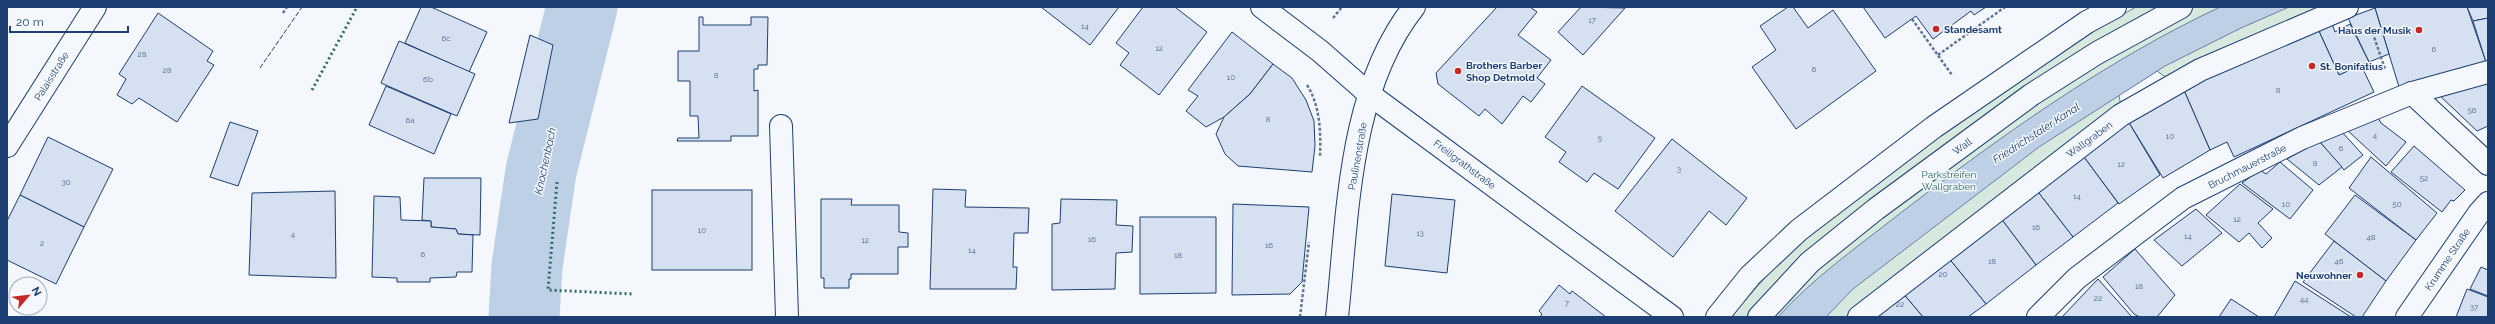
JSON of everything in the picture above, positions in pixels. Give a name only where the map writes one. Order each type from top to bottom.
[{"type":"street","name":"Palaisstraße","points":[[7,146],[95,7]]},
{"type":"street","name":"Freiligrathstraße","points":[[1262,7],[1320,51],[1369,94],[1672,317]]},
{"type":"street","name":"Paulinenstraße","points":[[1337,317],[1353,166],[1369,94],[1392,41],[1414,7]]},
{"type":"street","points":[[1717,317],[1750,276],[1799,230],[1970,102],[2087,22],[2115,7]]},
{"type":"street","name":"Wallgraben","points":[[1859,317],[2121,115],[2200,70],[2347,7]]},
{"type":"street","name":"Wall","points":[[1760,317],[1810,262],[1876,209],[2031,95],[2169,10]]},
{"type":"street","name":"Bruchmauerstraße","points":[[2038,317],[2077,278],[2183,198],[2302,138],[2412,93],[2488,72]]},
{"type":"street","points":[[2412,93],[2488,164]]},
{"type":"street","points":[[781,126],[787,317]]},
{"type":"street","name":"Krumme Straße","points":[[2407,317],[2479,213],[2488,203]]},
{"type":"path","points":[[283,13],[287,7]]},
{"type":"path","points":[[1333,18],[1342,7]]},
{"type":"path","points":[[1938,55],[2005,7]]},
{"type":"path","points":[[1912,19],[1970,102]]},
{"type":"path","points":[[2369,25],[2381,57]]},
{"type":"path","points":[[1307,85],[1314,96],[1320,136],[1319,163]]},
{"type":"path","points":[[1300,317],[1310,240]]},
{"type":"green space","name":"Parkstreifen Wallgraben","points":[[2136,7],[2324,7],[2167,78],[2157,71],[2119,95],[2121,107],[1859,303],[1846,317],[1730,317],[1792,248],[1841,206],[1881,175],[1922,144],[2006,86],[2092,32]]},
{"type":"water","name":"Friedrichstaler Kanal","points":[[2220,7],[2289,7],[2241,28],[2165,66],[2039,147],[1853,289],[1826,317],[1778,317],[1806,289],[1836,263],[1936,186],[2053,102],[2135,51]]},
{"type":"building","points":[[421,7],[431,7],[487,32],[469,72],[405,43]]},
{"type":"building","points":[[1041,7],[1119,7],[1090,45]]},
{"type":"building","points":[[1143,7],[1175,7],[1207,32],[1159,95],[1120,65],[1129,53],[1116,43]]},
{"type":"building","points":[[1497,7],[1530,7],[1537,12],[1518,35],[1551,60],[1537,78],[1545,84],[1531,102],[1523,96],[1502,124],[1485,109],[1479,116],[1438,84],[1436,73]]},
{"type":"building","points":[[1581,7],[1625,8],[1583,55],[1558,32]]},
{"type":"building","points":[[1788,7],[1793,7],[1808,28],[1833,10],[1876,71],[1796,129],[1752,67],[1776,50],[1760,26]]},
{"type":"building","name":"Standesamt","points":[[1863,7],[1986,7],[1974,15],[1971,11],[1933,39],[1916,16],[1885,38]]},
{"type":"building","points":[[2467,7],[2486,62],[2399,87],[2375,8]]},
{"type":"building","points":[[2467,7],[2488,7],[2488,18],[2473,21]]},
{"type":"building","points":[[2375,8],[2389,54],[2369,62],[2348,18]]},
{"type":"building","points":[[158,13],[213,51],[207,61],[214,65],[177,122],[139,98],[132,104],[117,95],[126,79],[119,74]]},
{"type":"building","points":[[699,17],[703,17],[703,25],[751,25],[751,17],[768,17],[767,65],[758,65],[758,69],[754,69],[754,91],[758,90],[758,136],[731,136],[731,141],[677,141],[678,138],[699,138],[698,116],[690,116],[690,81],[678,81],[678,51],[699,51]]},
{"type":"building","points":[[2488,18],[2488,62],[2486,62],[2473,21]]},
{"type":"building","points":[[2332,24],[2335,32],[2350,24],[2369,62],[2339,75],[2318,29]]},
{"type":"building","points":[[2318,29],[2339,75],[2361,65],[2374,92],[2234,157],[2227,142],[2210,150],[2183,88]]},
{"type":"building","points":[[1232,32],[1273,64],[1250,94],[1224,117],[1206,127],[1186,111],[1198,96],[1188,90]]},
{"type":"building","points":[[530,35],[553,45],[538,119],[509,123]]},
{"type":"building","points":[[399,41],[475,74],[457,116],[381,83]]},
{"type":"building","points":[[1273,64],[1292,78],[1306,100],[1314,121],[1315,146],[1312,172],[1238,166],[1225,154],[1216,134],[1224,117],[1250,94]]},
{"type":"building","points":[[2488,83],[2488,126],[2477,131],[2438,94]]},
{"type":"building","points":[[386,86],[451,114],[434,154],[369,125]]},
{"type":"building","points":[[1582,86],[1655,138],[1618,189],[1594,173],[1587,182],[1559,162],[1566,152],[1545,137]]},
{"type":"building","points":[[2183,88],[2210,150],[2163,178],[2128,121]]},
{"type":"building","points":[[2377,116],[2381,123],[2406,142],[2386,166],[2346,129]]},
{"type":"building","points":[[2128,121],[2160,175],[2119,204],[2081,153]]},
{"type":"building","points":[[230,122],[258,131],[238,186],[210,177]]},
{"type":"building","points":[[2341,131],[2363,155],[2344,170],[2319,141]]},
{"type":"building","points":[[48,137],[113,169],[84,227],[20,195]]},
{"type":"building","points":[[1672,139],[1747,198],[1726,225],[1709,211],[1673,257],[1615,211]]},
{"type":"building","points":[[2319,141],[2342,167],[2319,185],[2287,159]]},
{"type":"building","points":[[2414,146],[2465,190],[2454,201],[2451,200],[2442,212],[2391,172]]},
{"type":"building","points":[[2081,153],[2118,203],[2073,237],[2035,188]]},
{"type":"building","points":[[2371,157],[2437,213],[2416,240],[2349,188]]},
{"type":"building","points":[[2280,162],[2313,190],[2290,219],[2242,183],[2260,170],[2266,174]]},
{"type":"building","points":[[424,178],[481,178],[480,235],[458,234],[456,229],[431,227],[431,221],[422,220]]},
{"type":"building","points":[[2240,184],[2273,209],[2258,223],[2272,238],[2262,248],[2249,233],[2239,242],[2206,215]]},
{"type":"building","points":[[2035,188],[2073,237],[2036,265],[2000,217]]},
{"type":"building","points":[[933,189],[966,190],[965,207],[1029,208],[1028,233],[1014,233],[1013,267],[1017,267],[1016,289],[930,289]]},
{"type":"building","points":[[652,190],[752,190],[752,270],[652,270]]},
{"type":"building","points":[[335,191],[336,278],[249,275],[252,193]]},
{"type":"building","points":[[1392,194],[1455,200],[1447,273],[1385,266]]},
{"type":"building","points":[[20,195],[84,227],[56,284],[48,280],[48,276],[40,276],[7,260],[7,221]]},
{"type":"building","points":[[2355,195],[2416,240],[2386,281],[2325,234]]},
{"type":"building","points":[[374,196],[400,197],[401,220],[431,221],[431,227],[456,229],[458,234],[473,235],[472,272],[457,272],[456,277],[430,278],[430,282],[397,282],[397,278],[372,277]]},
{"type":"building","points":[[821,199],[852,199],[851,205],[899,205],[899,232],[908,233],[908,247],[898,247],[898,274],[851,274],[851,279],[849,279],[849,288],[824,288],[824,278],[821,278]]},
{"type":"building","points":[[1061,199],[1117,200],[1116,225],[1133,226],[1132,252],[1116,253],[1115,289],[1052,290],[1052,224],[1060,223]]},
{"type":"building","points":[[1233,204],[1309,207],[1302,282],[1290,294],[1232,295]]},
{"type":"building","points":[[2196,209],[2222,233],[2182,266],[2154,240]]},
{"type":"building","points":[[1140,217],[1216,217],[1216,293],[1140,294]]},
{"type":"building","points":[[2000,217],[2036,265],[1986,304],[1947,256]]},
{"type":"building","points":[[2334,241],[2386,281],[2362,317],[2356,317],[2303,282]]},
{"type":"building","points":[[2135,249],[2175,295],[2157,317],[2140,317],[2134,314],[2103,277]]},
{"type":"building","points":[[1947,256],[1986,304],[1968,317],[1923,317],[1902,292]]},
{"type":"building","points":[[2481,267],[2488,270],[2488,296],[2470,289]]},
{"type":"building","points":[[2098,279],[2132,317],[2062,317]]},
{"type":"building","points":[[2295,281],[2351,317],[2274,317]]},
{"type":"building","points":[[1559,285],[1570,294],[1572,291],[1606,317],[1540,317],[1542,314],[1539,311]]},
{"type":"building","points":[[2467,289],[2488,297],[2488,317],[2456,317]]},
{"type":"building","points":[[1902,292],[1923,317],[1872,317]]},
{"type":"building","points":[[2231,299],[2259,317],[2219,317]]},
{"type":"waterway","name":"Knochenbach","points":[[524,317],[527,266],[541,171],[582,7]]},
{"type":"hedge","points":[[312,90],[357,7]]},
{"type":"hedge","points":[[557,182],[548,290],[633,294]]},
{"type":"fence","points":[[260,68],[302,7]]},
{"type":"place","name":"Standesamt","points":[[1936,29]]},
{"type":"place","name":"Haus der Musik","points":[[2419,30]]},
{"type":"place","name":"St. Bonifatius","points":[[2312,66]]},
{"type":"place","name":"Brothers Barber Shop Detmold","points":[[1458,71]]},
{"type":"place","name":"Neuwohner","points":[[2360,275]]}]
